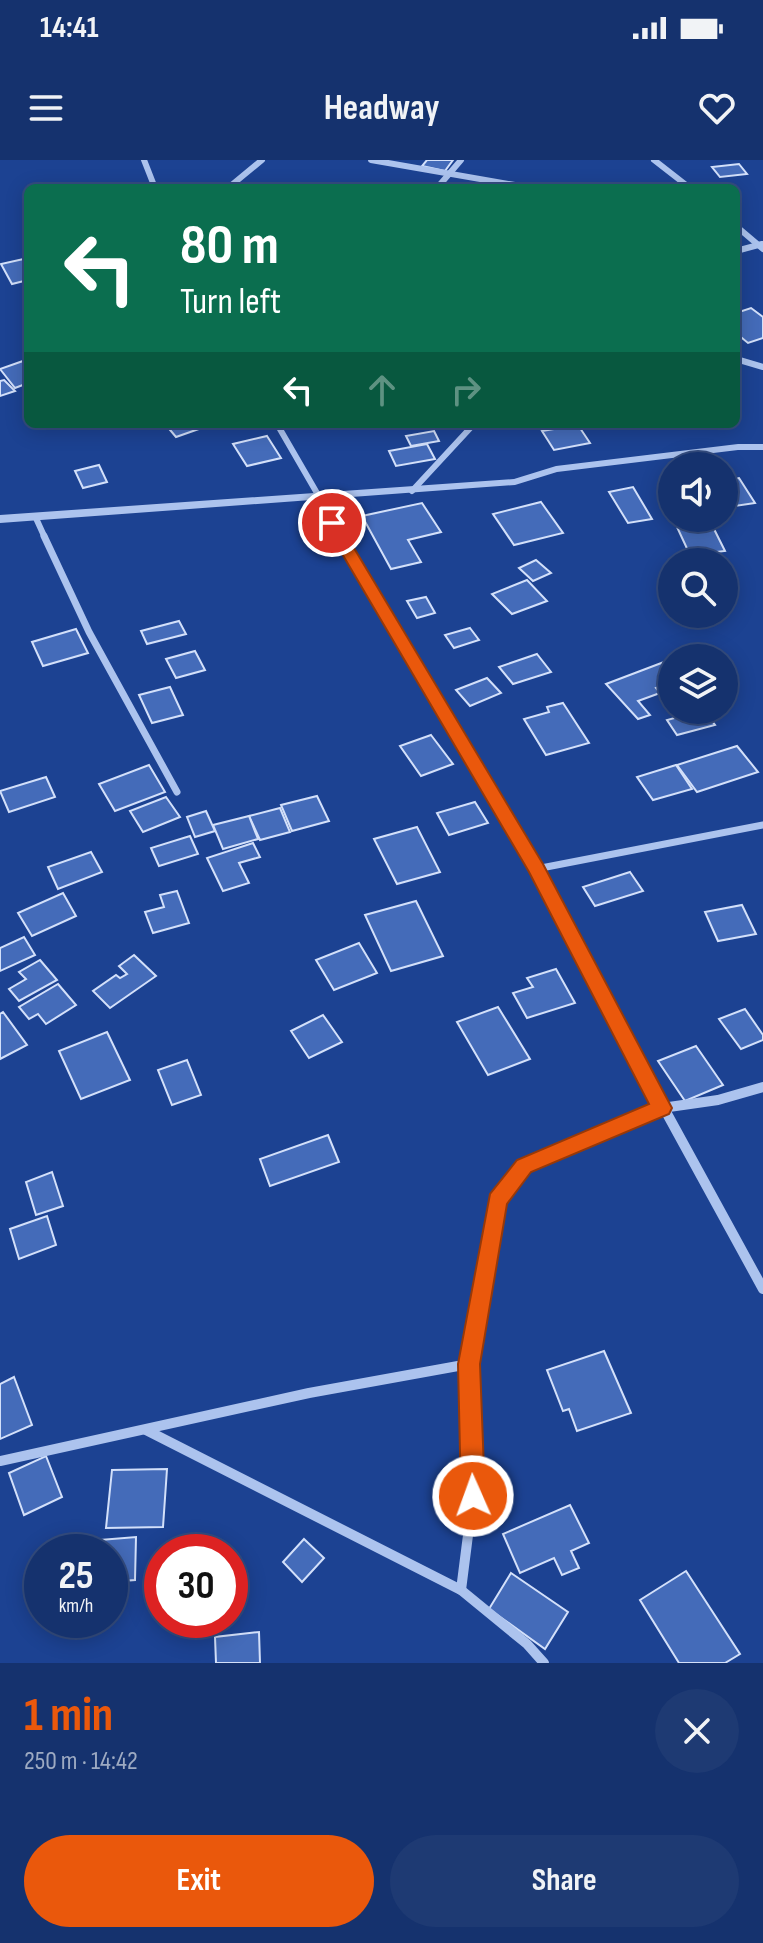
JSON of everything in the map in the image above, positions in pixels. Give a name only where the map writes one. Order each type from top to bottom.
[{"type":"street","points":[[144,160],[153,184]]},
{"type":"street","points":[[233,184],[262,160]]},
{"type":"street","points":[[371,160],[508,184]]},
{"type":"street","points":[[440,184],[461,160]]},
{"type":"street","points":[[654,160],[685,184]]},
{"type":"street","points":[[740,229],[761,246]]},
{"type":"street","points":[[740,250],[761,246]]},
{"type":"street","points":[[740,360],[763,367]]},
{"type":"street","points":[[279,428],[536,869],[662,1108],[763,1289]]},
{"type":"street","points":[[412,491],[470,428]]},
{"type":"street","points":[[0,519],[515,482],[556,469],[763,447]]},
{"type":"street","points":[[35,516],[89,632],[177,792]]},
{"type":"street","points":[[536,869],[763,825]]},
{"type":"street","points":[[461,1590],[473,1496],[469,1364],[497,1201],[524,1166],[662,1108],[718,1100],[763,1087]]},
{"type":"street","points":[[0,1461],[309,1393],[469,1364]]},
{"type":"street","points":[[145,1430],[461,1590],[527,1644],[544,1663]]},
{"type":"building","points":[[427,160],[453,160],[445,171],[422,166]]},
{"type":"building","points":[[739,164],[747,174],[720,177],[712,167]]},
{"type":"building","points":[[24,259],[24,281],[12,284],[1,264]]},
{"type":"building","points":[[751,308],[763,317],[763,338],[748,343],[740,336],[740,312]]},
{"type":"building","points":[[23,361],[24,385],[15,388],[0,369]]},
{"type":"building","points":[[4,380],[15,391],[0,396],[0,381]]},
{"type":"building","points":[[168,428],[202,428],[176,437]]},
{"type":"building","points":[[580,428],[590,443],[554,450],[542,431]]},
{"type":"building","points":[[434,431],[439,441],[411,446],[406,436]]},
{"type":"building","points":[[267,436],[281,458],[247,466],[233,444]]},
{"type":"building","points":[[427,444],[435,459],[396,466],[389,451]]},
{"type":"building","points":[[99,465],[107,482],[83,488],[75,471]]},
{"type":"building","points":[[739,478],[755,503],[738,506]]},
{"type":"building","points":[[633,487],[652,519],[628,523],[609,492]]},
{"type":"building","points":[[541,502],[563,533],[514,545],[493,514]]},
{"type":"building","points":[[422,503],[441,532],[408,540],[421,562],[391,569],[362,516]]},
{"type":"building","points":[[679,532],[716,532],[724,548],[687,548]]},
{"type":"building","points":[[536,560],[551,573],[533,581],[519,568]]},
{"type":"building","points":[[527,580],[547,601],[512,614],[492,594]]},
{"type":"building","points":[[426,597],[435,613],[417,618],[407,601]]},
{"type":"building","points":[[179,621],[186,634],[147,644],[141,631]]},
{"type":"building","points":[[470,628],[479,640],[454,648],[445,635]]},
{"type":"building","points":[[76,629],[88,653],[43,666],[32,642]]},
{"type":"building","points":[[195,651],[205,670],[176,678],[166,659]]},
{"type":"building","points":[[537,654],[551,672],[513,684],[499,667]]},
{"type":"building","points":[[658,664],[658,694],[638,701],[650,715],[638,719],[606,684]]},
{"type":"building","points":[[487,678],[501,693],[470,706],[456,690]]},
{"type":"building","points":[[170,687],[183,715],[152,723],[139,695]]},
{"type":"building","points":[[563,703],[589,743],[546,755],[524,719],[549,712],[547,707]]},
{"type":"building","points":[[670,724],[715,725],[677,735]]},
{"type":"building","points":[[431,735],[453,764],[421,776],[400,746]]},
{"type":"building","points":[[737,746],[758,772],[697,792],[677,765]]},
{"type":"building","points":[[149,765],[165,792],[115,811],[99,784]]},
{"type":"building","points":[[676,765],[692,789],[653,800],[637,777]]},
{"type":"building","points":[[46,777],[55,797],[9,812],[0,791]]},
{"type":"building","points":[[317,796],[329,821],[292,831],[281,805]]},
{"type":"building","points":[[166,797],[180,817],[143,832],[130,811]]},
{"type":"building","points":[[475,802],[488,823],[449,835],[437,813]]},
{"type":"building","points":[[280,808],[290,832],[260,840],[249,816]]},
{"type":"building","points":[[206,811],[215,831],[195,837],[187,817]]},
{"type":"building","points":[[249,816],[258,839],[223,849],[213,825]]},
{"type":"building","points":[[417,827],[440,872],[397,884],[374,839]]},
{"type":"building","points":[[190,836],[198,854],[159,866],[151,848]]},
{"type":"building","points":[[253,843],[260,857],[239,863],[249,883],[223,891],[207,858]]},
{"type":"building","points":[[91,852],[102,872],[58,889],[48,867]]},
{"type":"building","points":[[630,872],[643,891],[595,906],[583,887]]},
{"type":"building","points":[[177,891],[189,923],[153,933],[145,912],[164,907],[160,895]]},
{"type":"building","points":[[63,893],[76,916],[32,936],[18,913]]},
{"type":"building","points":[[416,901],[443,956],[391,971],[365,915]]},
{"type":"building","points":[[742,905],[756,934],[718,941],[705,912]]},
{"type":"building","points":[[24,937],[35,955],[0,971],[0,948]]},
{"type":"building","points":[[359,943],[377,973],[334,990],[316,960]]},
{"type":"building","points":[[134,955],[156,976],[110,1008],[93,991],[116,975],[120,978],[127,974],[119,966]]},
{"type":"building","points":[[40,960],[57,980],[19,1001],[9,989],[26,979],[19,972]]},
{"type":"building","points":[[556,969],[575,1003],[527,1018],[513,993],[533,987],[527,978]]},
{"type":"building","points":[[58,984],[76,1005],[46,1024],[38,1014],[29,1019],[19,1007]]},
{"type":"building","points":[[498,1007],[530,1059],[488,1075],[457,1022]]},
{"type":"building","points":[[745,1009],[763,1035],[763,1040],[741,1049],[719,1019]]},
{"type":"building","points":[[3,1012],[27,1045],[0,1059],[0,1014]]},
{"type":"building","points":[[323,1015],[342,1042],[309,1058],[291,1031]]},
{"type":"building","points":[[107,1032],[130,1080],[81,1099],[59,1051]]},
{"type":"building","points":[[696,1046],[723,1085],[685,1101],[658,1061]]},
{"type":"building","points":[[187,1060],[201,1095],[172,1105],[158,1070]]},
{"type":"building","points":[[328,1135],[339,1162],[270,1186],[260,1159]]},
{"type":"building","points":[[52,1172],[63,1206],[36,1215],[26,1182]]},
{"type":"building","points":[[47,1216],[56,1245],[19,1259],[10,1229]]},
{"type":"building","points":[[604,1351],[631,1413],[577,1431],[569,1409],[563,1411],[547,1370]]},
{"type":"building","points":[[14,1377],[32,1425],[0,1439],[0,1384]]},
{"type":"building","points":[[46,1456],[62,1497],[24,1515],[9,1473]]},
{"type":"building","points":[[167,1469],[163,1527],[106,1528],[112,1470]]},
{"type":"building","points":[[570,1505],[589,1543],[571,1551],[579,1568],[562,1575],[554,1558],[520,1573],[503,1534]]},
{"type":"building","points":[[136,1537],[135,1580],[128,1581],[128,1538]]},
{"type":"building","points":[[304,1539],[324,1558],[302,1582],[283,1562]]},
{"type":"building","points":[[686,1571],[740,1654],[725,1663],[679,1663],[640,1600]]},
{"type":"building","points":[[511,1573],[568,1612],[545,1649],[489,1609]]},
{"type":"building","points":[[259,1632],[260,1663],[216,1663],[215,1638],[248,1638],[248,1633]]},
{"type":"route","points":[[332,523],[536,869],[662,1108],[583,1138],[524,1166],[497,1201],[486,1249],[469,1364],[473,1496]]}]
